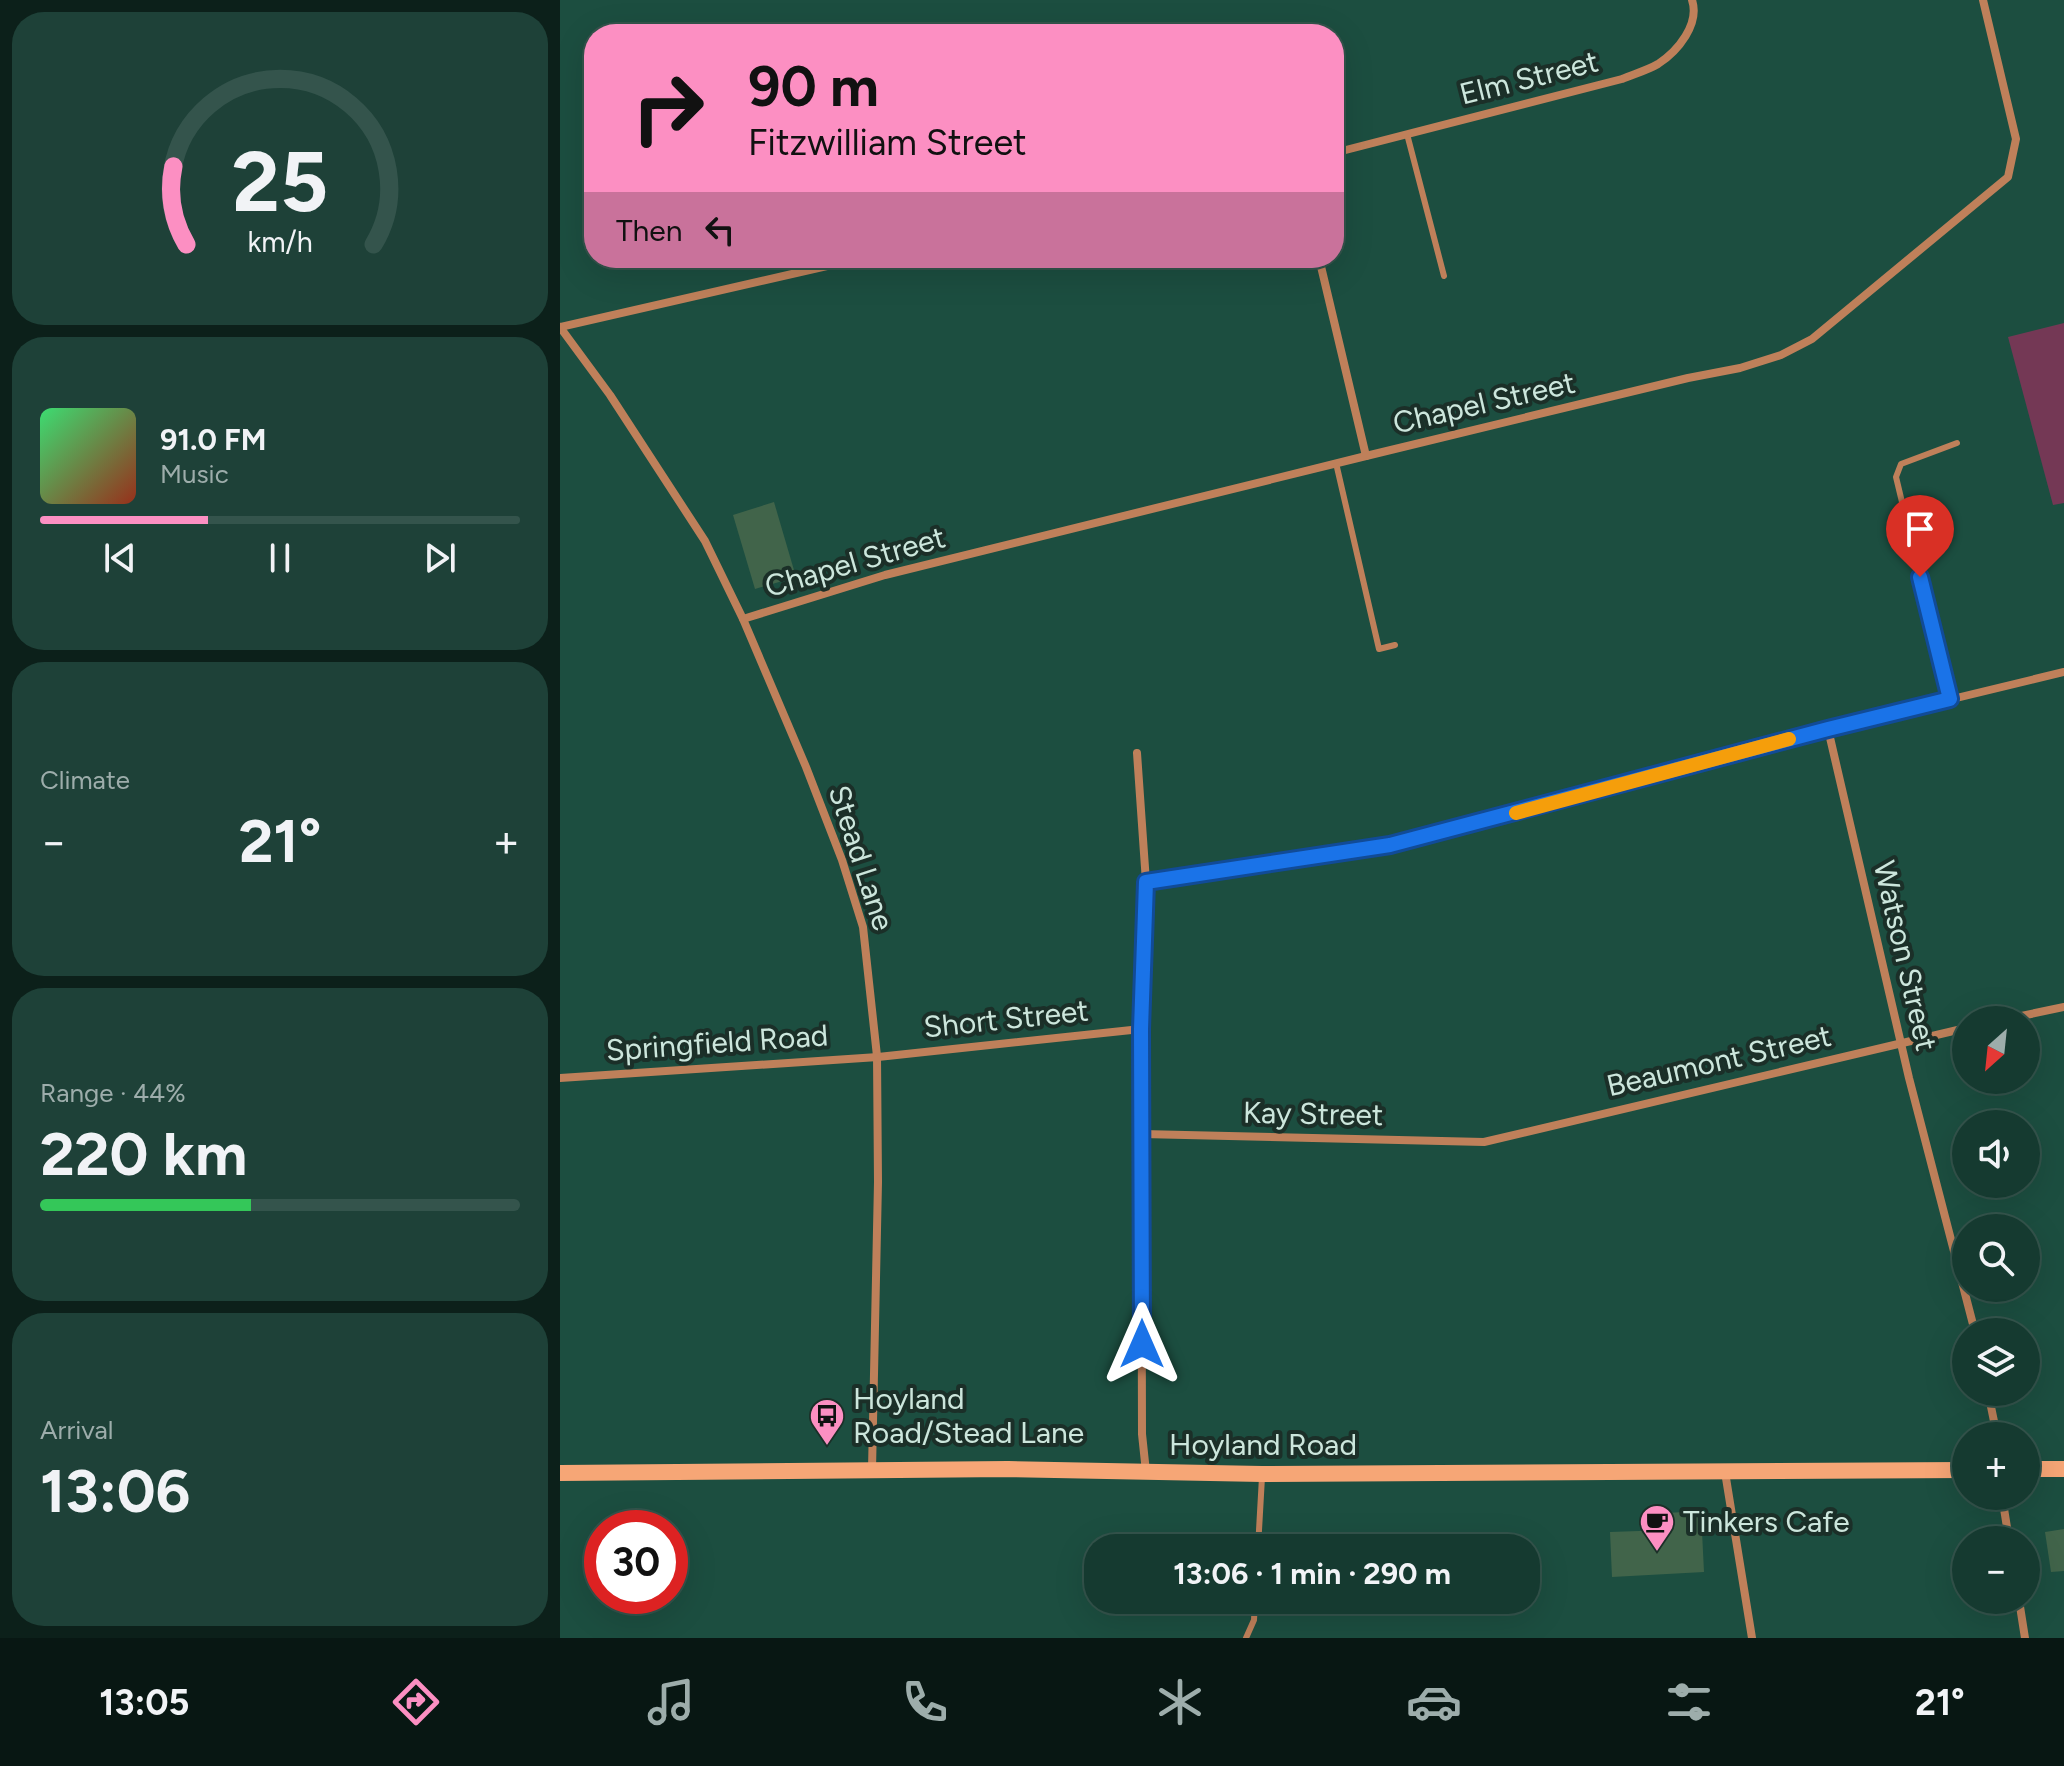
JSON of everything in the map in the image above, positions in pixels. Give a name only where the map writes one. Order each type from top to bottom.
[{"type":"main road","name":"Hoyland Road","points":[[560,1473],[1008,1469],[1262,1474],[1952,1470]]},
{"type":"main road","points":[[2040,1469],[2064,1469]]},
{"type":"street","name":"Elm Street","points":[[1344,150],[1622,79],[1658,64],[1684,40],[1695,11],[1692,0]]},
{"type":"street","name":"Chapel Street","points":[[743,619],[885,575],[1336,463],[1740,368],[1781,355],[1812,339],[2008,177],[2016,139],[1983,0]]},
{"type":"street","points":[[560,327],[818,268]]},
{"type":"street","points":[[1321,268],[1366,456]]},
{"type":"street","name":"Stead Lane","points":[[560,327],[610,395],[705,541],[743,619],[806,767],[842,860],[863,927],[877,1056],[878,1182],[872,1470]]},
{"type":"street","points":[[1920,577],[1950,699]]},
{"type":"street","points":[[1146,882],[1390,845],[1828,729],[2064,672]]},
{"type":"street","name":"Watson Street","points":[[1828,729],[1909,1078],[1971,1318]]},
{"type":"street","points":[[1137,753],[1146,882],[1141,1029],[1142,1434],[1146,1473]]},
{"type":"street","points":[[2040,1012],[2064,1007]]},
{"type":"street","name":"Short Street","points":[[877,1056],[1141,1029]]},
{"type":"street","name":"Beaumont Street","points":[[1484,1142],[1952,1031]]},
{"type":"street","name":"Springfield Road","points":[[560,1078],[877,1056]]},
{"type":"street","name":"Kay Street","points":[[1142,1134],[1484,1142]]},
{"type":"street","points":[[1725,1472],[1752,1638]]},
{"type":"street","points":[[2021,1614],[2025,1638]]},
{"type":"lane","points":[[1407,134],[1444,276]]},
{"type":"lane","points":[[1920,577],[1896,477],[1901,464],[1957,443]]},
{"type":"lane","points":[[1336,463],[1379,649],[1395,645]]},
{"type":"lane","points":[[1259,1534],[1262,1474]]},
{"type":"lane","points":[[1246,1638],[1254,1614]]},
{"type":"shaded area","points":[[2064,323],[2064,503],[2053,505],[2008,337]]},
{"type":"building","points":[[774,502],[796,577],[755,589],[733,515]]},
{"type":"building","points":[[1701,1511],[1704,1572],[1612,1577],[1610,1532],[1667,1530],[1666,1513]]},
{"type":"building","points":[[2064,1529],[2064,1571],[2051,1572],[2045,1532]]},
{"type":"slow traffic","points":[[1516,813],[1789,739]]},
{"type":"place","name":"Hoyland Road/Stead Lane","points":[[827,1447]]},
{"type":"place","name":"Tinkers Cafe","points":[[1657,1553]]},
{"type":"route","points":[[1142,1344],[1141,1029],[1146,882],[1390,845],[1950,699],[1920,577]]}]
